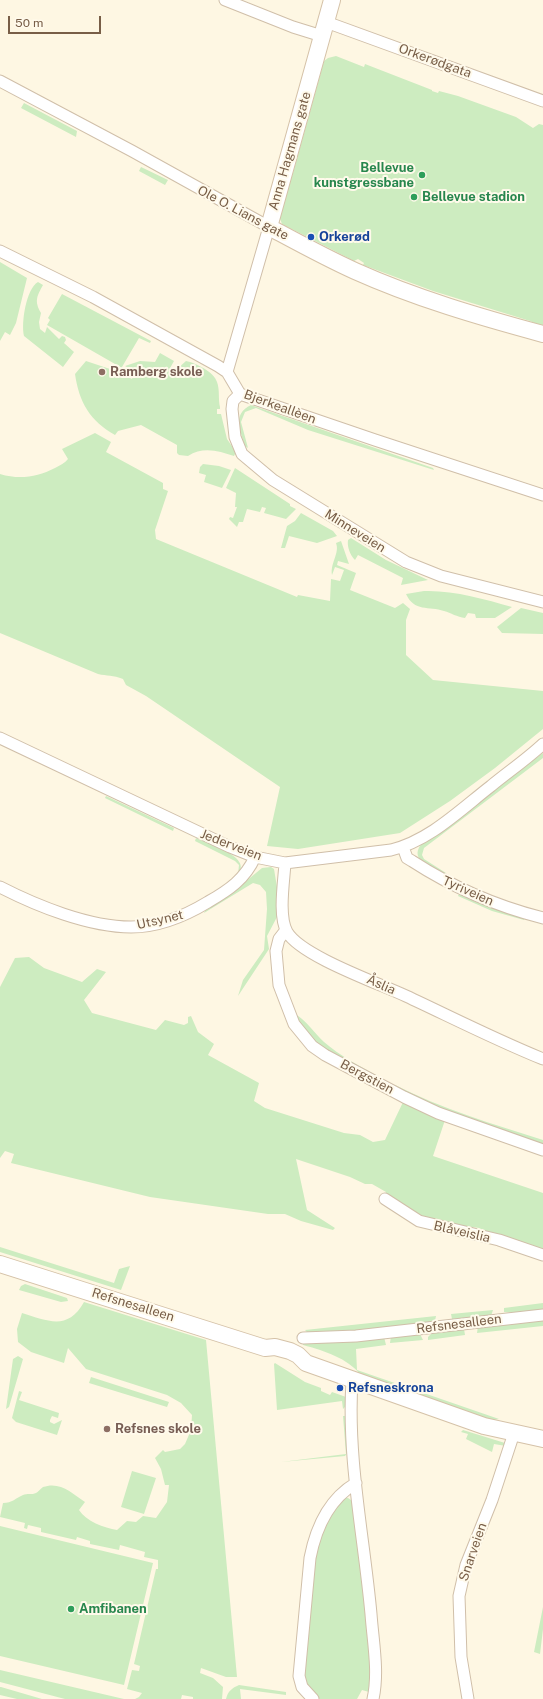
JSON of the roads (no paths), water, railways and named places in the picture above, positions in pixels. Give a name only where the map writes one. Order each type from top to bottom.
[{"type":"street","name":"Orkerødgata","points":[[225,0],[293,27],[324,29],[543,101]]},
{"type":"street","name":"Anna Hagmans gate","points":[[227,372],[332,0]]},
{"type":"street","name":"Ole O. Lians gate","points":[[0,81],[330,259],[391,286],[467,312],[543,334]]},
{"type":"street","points":[[0,251],[93,297],[227,372]]},
{"type":"street","name":"Bjerkeallèen","points":[[227,372],[240,394],[543,495]]},
{"type":"street","name":"Minneveien","points":[[240,394],[233,401],[232,410],[235,437],[242,454],[273,480],[406,562],[441,576],[543,602]]},
{"type":"street","name":"Jederveien","points":[[0,738],[204,835],[255,856],[285,863],[403,847],[435,829],[542,746]]},
{"type":"street","name":"Tyriveien","points":[[403,847],[407,858],[459,889],[500,905],[543,918]]},
{"type":"street","name":"Utsynet","points":[[0,887],[46,907],[80,918],[113,925],[138,926],[182,916],[214,899],[245,876],[255,856]]},
{"type":"street","points":[[285,863],[283,919],[286,930]]},
{"type":"street","name":"Åslia","points":[[286,930],[293,940],[321,958],[493,1039],[543,1059]]},
{"type":"street","name":"Bergstien","points":[[286,930],[279,939],[276,951],[279,985],[294,1024],[312,1046],[325,1055],[438,1113],[543,1150]]},
{"type":"street","name":"Blåveislia","points":[[385,1200],[419,1220],[499,1240],[543,1255]]},
{"type":"street","name":"Refsnesalleen","points":[[0,1264],[265,1348],[273,1356],[294,1364],[306,1363],[352,1381],[484,1426],[543,1439]]},
{"type":"street","name":"Refsnesalleen","points":[[303,1338],[356,1336],[543,1315]]},
{"type":"street","points":[[352,1381],[353,1458],[376,1671],[373,1699]]},
{"type":"street","name":"Snarveien","points":[[468,1699],[461,1657],[460,1596],[466,1565],[492,1500],[514,1433]]},
{"type":"street","points":[[313,1699],[302,1687],[299,1676],[305,1629],[310,1558],[319,1525],[328,1510],[349,1488],[356,1483]]},
{"type":"place","name":"Bellevue kunstgressbane","points":[[422,175]]},
{"type":"place","name":"Bellevue stadion","points":[[414,197]]},
{"type":"place","name":"Orkerød","points":[[311,237]]},
{"type":"place","name":"Ramberg skole","points":[[102,372]]},
{"type":"place","name":"Refsneskrona","points":[[340,1388]]},
{"type":"place","name":"Refsnes skole","points":[[107,1429]]},
{"type":"place","name":"Amfibanen","points":[[71,1609]]}]
